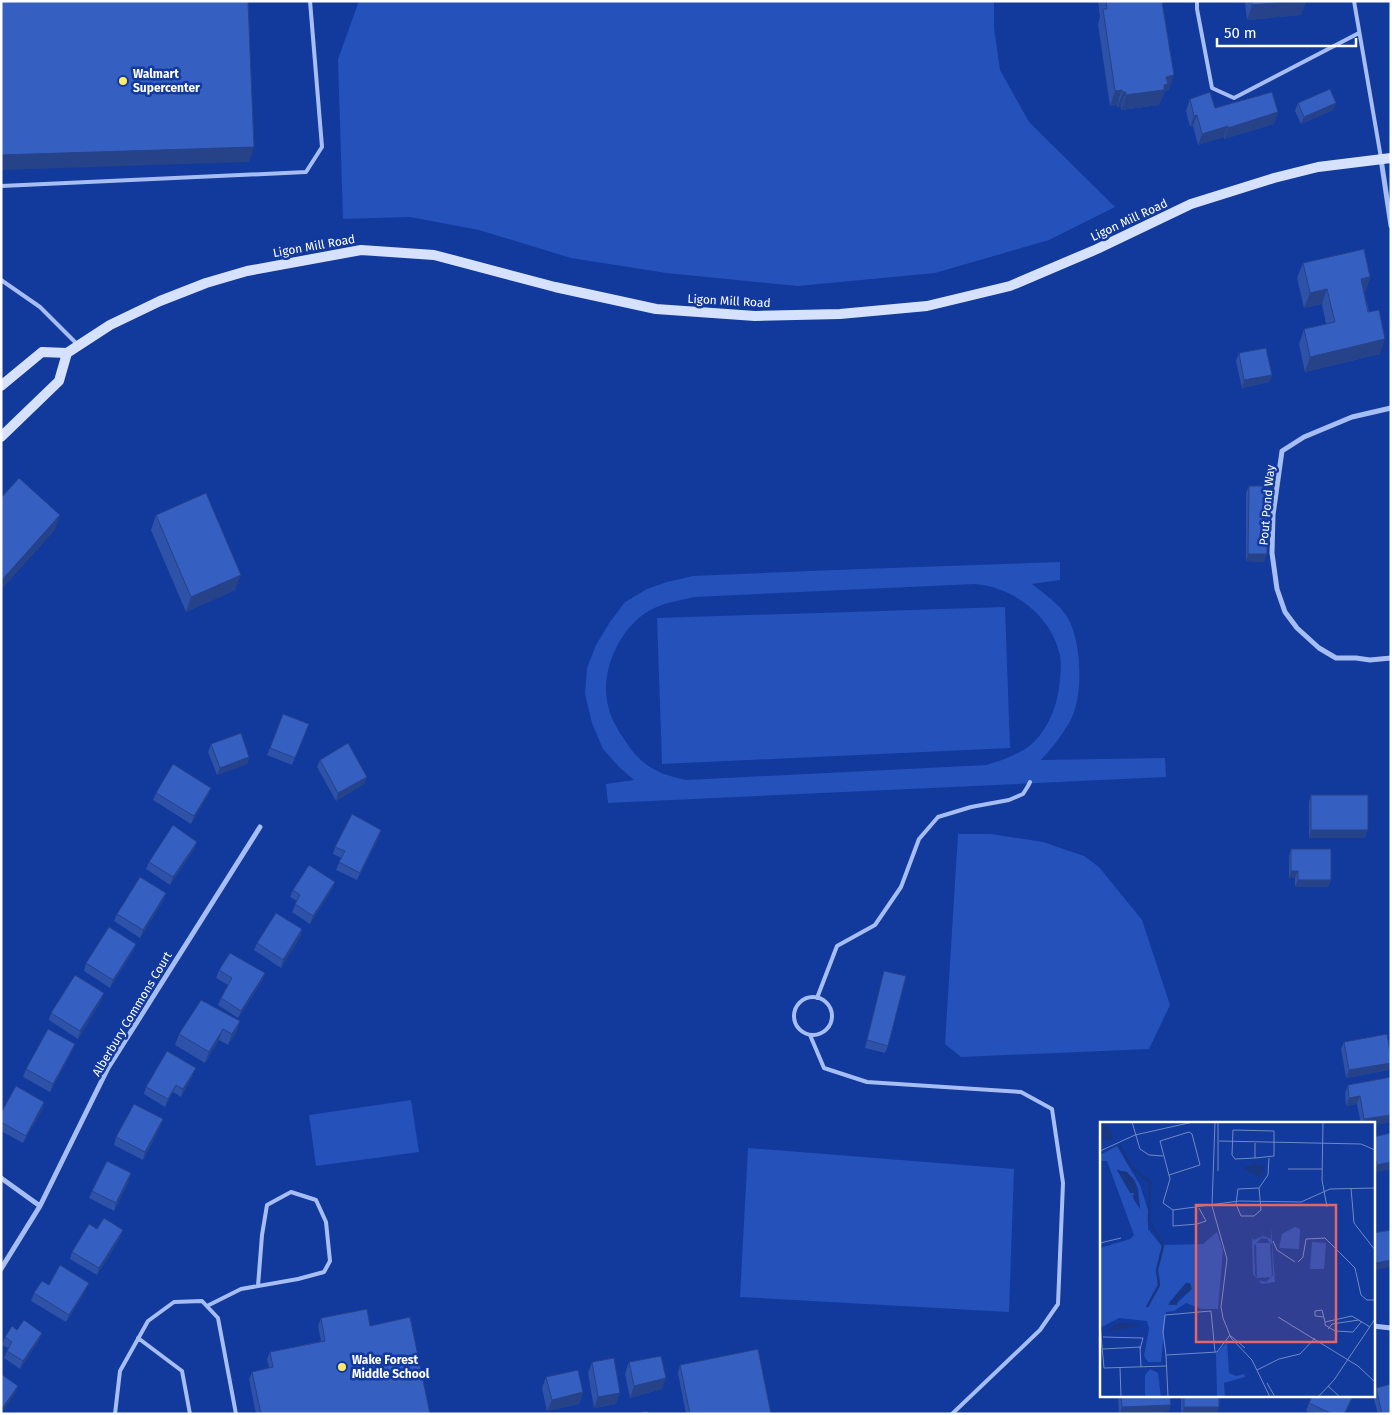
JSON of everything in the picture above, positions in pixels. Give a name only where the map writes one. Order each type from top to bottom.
[{"type":"main road","name":"Ligon Mill Road","points":[[67,353],[110,326],[160,301],[206,283],[247,271],[361,250],[434,255],[555,287],[656,309],[755,316],[840,314],[927,306],[1010,286],[1097,249],[1191,204],[1274,178],[1318,167],[1386,158]]},
{"type":"main road","points":[[1,386],[42,352],[67,353],[58,381],[1,437]]},
{"type":"street","points":[[1386,158],[1391,226]]},
{"type":"street","name":"Pout Pond Way","points":[[1391,408],[1352,417],[1304,437],[1282,451],[1273,515],[1272,553],[1277,589],[1286,612],[1298,628],[1318,648],[1336,658],[1370,660],[1391,658]]},
{"type":"street","name":"Alberbury Commons Court","points":[[1,1269],[40,1206],[108,1068],[260,828]]},
{"type":"street","points":[[1,1178],[40,1206]]},
{"type":"street","points":[[1374,1326],[1391,1328]]},
{"type":"lane","points":[[1,186],[306,172],[322,147],[310,1]]},
{"type":"lane","points":[[1196,1],[1212,88],[1234,98],[1359,34]]},
{"type":"lane","points":[[1354,1],[1359,34],[1386,158]]},
{"type":"lane","points":[[1,280],[40,307],[79,346]]},
{"type":"lane","points":[[817,998],[837,946],[875,925],[901,887],[919,839],[938,817],[971,807],[1009,800],[1023,794],[1030,782]]},
{"type":"lane","points":[[817,998],[828,1004],[831,1010],[831,1023],[822,1033],[810,1035],[799,1028],[794,1016],[799,1004],[804,1000],[817,998]]},
{"type":"lane","points":[[810,1035],[824,1068],[867,1082],[1021,1092],[1052,1109],[1063,1182],[1058,1304],[1040,1330],[952,1414]]},
{"type":"lane","points":[[206,1306],[242,1289],[298,1279],[324,1272],[330,1261],[326,1222],[316,1200],[291,1192],[268,1205],[262,1235],[258,1286]]},
{"type":"lane","points":[[114,1414],[120,1371],[148,1321],[174,1302],[202,1301],[218,1318],[236,1414]]},
{"type":"lane","points":[[138,1338],[182,1371],[190,1414]]},
{"type":"shaded area","points":[[359,1],[994,1],[994,28],[1000,70],[1029,122],[1115,207],[1049,240],[935,273],[798,286],[666,273],[571,258],[479,230],[410,217],[343,219],[338,59]]},
{"type":"shaded area","points":[[1060,562],[1060,580],[1032,584],[1056,604],[1068,618],[1076,642],[1079,686],[1074,713],[1069,723],[1056,743],[1041,760],[1165,758],[1166,777],[608,803],[606,784],[634,780],[603,749],[592,723],[585,694],[587,668],[596,645],[625,602],[647,589],[693,576]],"holes":[[[975,584],[993,587],[1009,593],[1029,606],[1046,624],[1052,634],[1061,660],[1058,694],[1044,730],[1029,746],[999,761],[986,765],[686,780],[660,772],[643,762],[633,752],[614,723],[606,689],[611,659],[625,633],[635,621],[652,609],[664,604],[694,597]]]},
{"type":"shaded area","points":[[1005,607],[1010,748],[662,764],[657,618]]},
{"type":"shaded area","points":[[958,834],[991,834],[1043,842],[1084,856],[1099,867],[1142,920],[1170,1005],[1149,1049],[961,1057],[945,1044]]},
{"type":"shaded area","points":[[411,1100],[419,1152],[316,1166],[309,1115]]},
{"type":"shaded area","points":[[748,1148],[1014,1169],[1009,1312],[740,1297]]},
{"type":"building","name":"Walmart Supercenter","points":[[1,1],[248,1],[254,147],[1,155]]},
{"type":"building","points":[[1106,1],[1162,1],[1174,75],[1166,77],[1168,84],[1164,85],[1164,90],[1126,95],[1126,92],[1122,90],[1115,91],[1103,9],[1107,9]]},
{"type":"building","points":[[1252,1],[1298,1],[1252,5]]},
{"type":"building","points":[[1330,89],[1336,103],[1304,117],[1298,103]]},
{"type":"building","points":[[1210,92],[1215,108],[1272,92],[1278,112],[1202,134],[1197,115],[1194,116],[1190,99]]},
{"type":"building","points":[[1364,249],[1370,277],[1361,279],[1368,312],[1379,310],[1385,339],[1310,357],[1304,329],[1335,322],[1327,289],[1310,293],[1303,263]]},
{"type":"building","points":[[1266,348],[1272,375],[1244,380],[1239,353]]},
{"type":"building","points":[[19,478],[60,515],[2,580],[1,498]]},
{"type":"building","points":[[1249,486],[1268,486],[1267,554],[1248,554]]},
{"type":"building","points":[[206,493],[241,575],[191,597],[156,515]]},
{"type":"building","points":[[283,714],[309,724],[295,758],[270,748]]},
{"type":"building","points":[[241,733],[249,757],[220,768],[211,744]]},
{"type":"building","points":[[348,743],[367,777],[338,793],[320,760]]},
{"type":"building","points":[[173,764],[211,788],[194,816],[156,793]]},
{"type":"building","points":[[1311,795],[1368,795],[1368,830],[1311,830]]},
{"type":"building","points":[[352,814],[381,830],[360,873],[339,862],[345,851],[335,847]]},
{"type":"building","points":[[173,825],[197,842],[173,877],[149,862]]},
{"type":"building","points":[[1291,849],[1331,849],[1331,880],[1298,880],[1298,871],[1291,871]]},
{"type":"building","points":[[309,865],[335,882],[313,916],[295,904],[300,895],[293,890]]},
{"type":"building","points":[[140,877],[166,893],[143,930],[117,914]]},
{"type":"building","points":[[276,913],[302,929],[283,960],[257,943]]},
{"type":"building","points":[[109,927],[136,944],[113,980],[86,963]]},
{"type":"building","points":[[230,953],[265,973],[241,1011],[221,998],[232,978],[219,970]]},
{"type":"building","points":[[884,971],[906,976],[888,1046],[867,1040]]},
{"type":"building","points":[[75,975],[104,993],[80,1031],[51,1013]]},
{"type":"building","points":[[201,1000],[240,1021],[232,1034],[223,1029],[209,1052],[179,1034]]},
{"type":"building","points":[[48,1029],[75,1044],[53,1084],[26,1069]]},
{"type":"building","points":[[1387,1034],[1391,1063],[1349,1070],[1344,1042]]},
{"type":"building","points":[[167,1051],[196,1068],[183,1089],[176,1085],[168,1099],[146,1087]]},
{"type":"building","points":[[1391,1077],[1391,1115],[1364,1119],[1360,1096],[1349,1098],[1348,1085]]},
{"type":"building","points":[[16,1086],[44,1102],[26,1136],[1,1122],[1,1113]]},
{"type":"building","points":[[134,1104],[163,1119],[145,1152],[116,1137]]},
{"type":"building","points":[[1391,1133],[1391,1162],[1377,1165],[1374,1154],[1374,1137]]},
{"type":"building","points":[[107,1161],[131,1173],[116,1203],[92,1191]]},
{"type":"building","points":[[104,1218],[123,1230],[99,1268],[72,1252],[89,1224],[97,1229]]},
{"type":"building","points":[[1391,1230],[1391,1260],[1376,1263],[1374,1233]]},
{"type":"building","points":[[60,1265],[89,1283],[69,1315],[34,1293],[42,1281],[49,1285]]},
{"type":"building","name":"Wake Forest Middle School","points":[[367,1309],[370,1326],[410,1317],[430,1414],[261,1414],[252,1372],[273,1367],[270,1352],[325,1341],[321,1318]]},
{"type":"building","points":[[24,1320],[42,1333],[23,1361],[7,1351],[12,1342],[5,1337],[12,1326],[17,1330]]},
{"type":"building","points":[[758,1349],[771,1414],[690,1414],[680,1365]]},
{"type":"building","points":[[661,1356],[666,1378],[634,1386],[629,1362]]},
{"type":"building","points":[[614,1358],[620,1393],[598,1397],[592,1362]]},
{"type":"building","points":[[578,1370],[583,1392],[552,1400],[546,1377]]},
{"type":"building","points":[[1,1374],[18,1386],[1,1410]]},
{"type":"building","points":[[1391,1384],[1391,1414],[1382,1414],[1376,1388]]},
{"type":"building","points":[[1121,1398],[1170,1398],[1171,1405],[1122,1407]]},
{"type":"building","points":[[1184,1398],[1219,1398],[1219,1407],[1184,1407]]},
{"type":"building","points":[[1311,1398],[1352,1398],[1344,1414],[1332,1414],[1309,1403]]},
{"type":"building","points":[[647,1411],[648,1414],[633,1414]]},
{"type":"place","name":"Walmart Supercenter","points":[[123,81]]},
{"type":"place","name":"Wake Forest Middle School","points":[[342,1367]]}]
